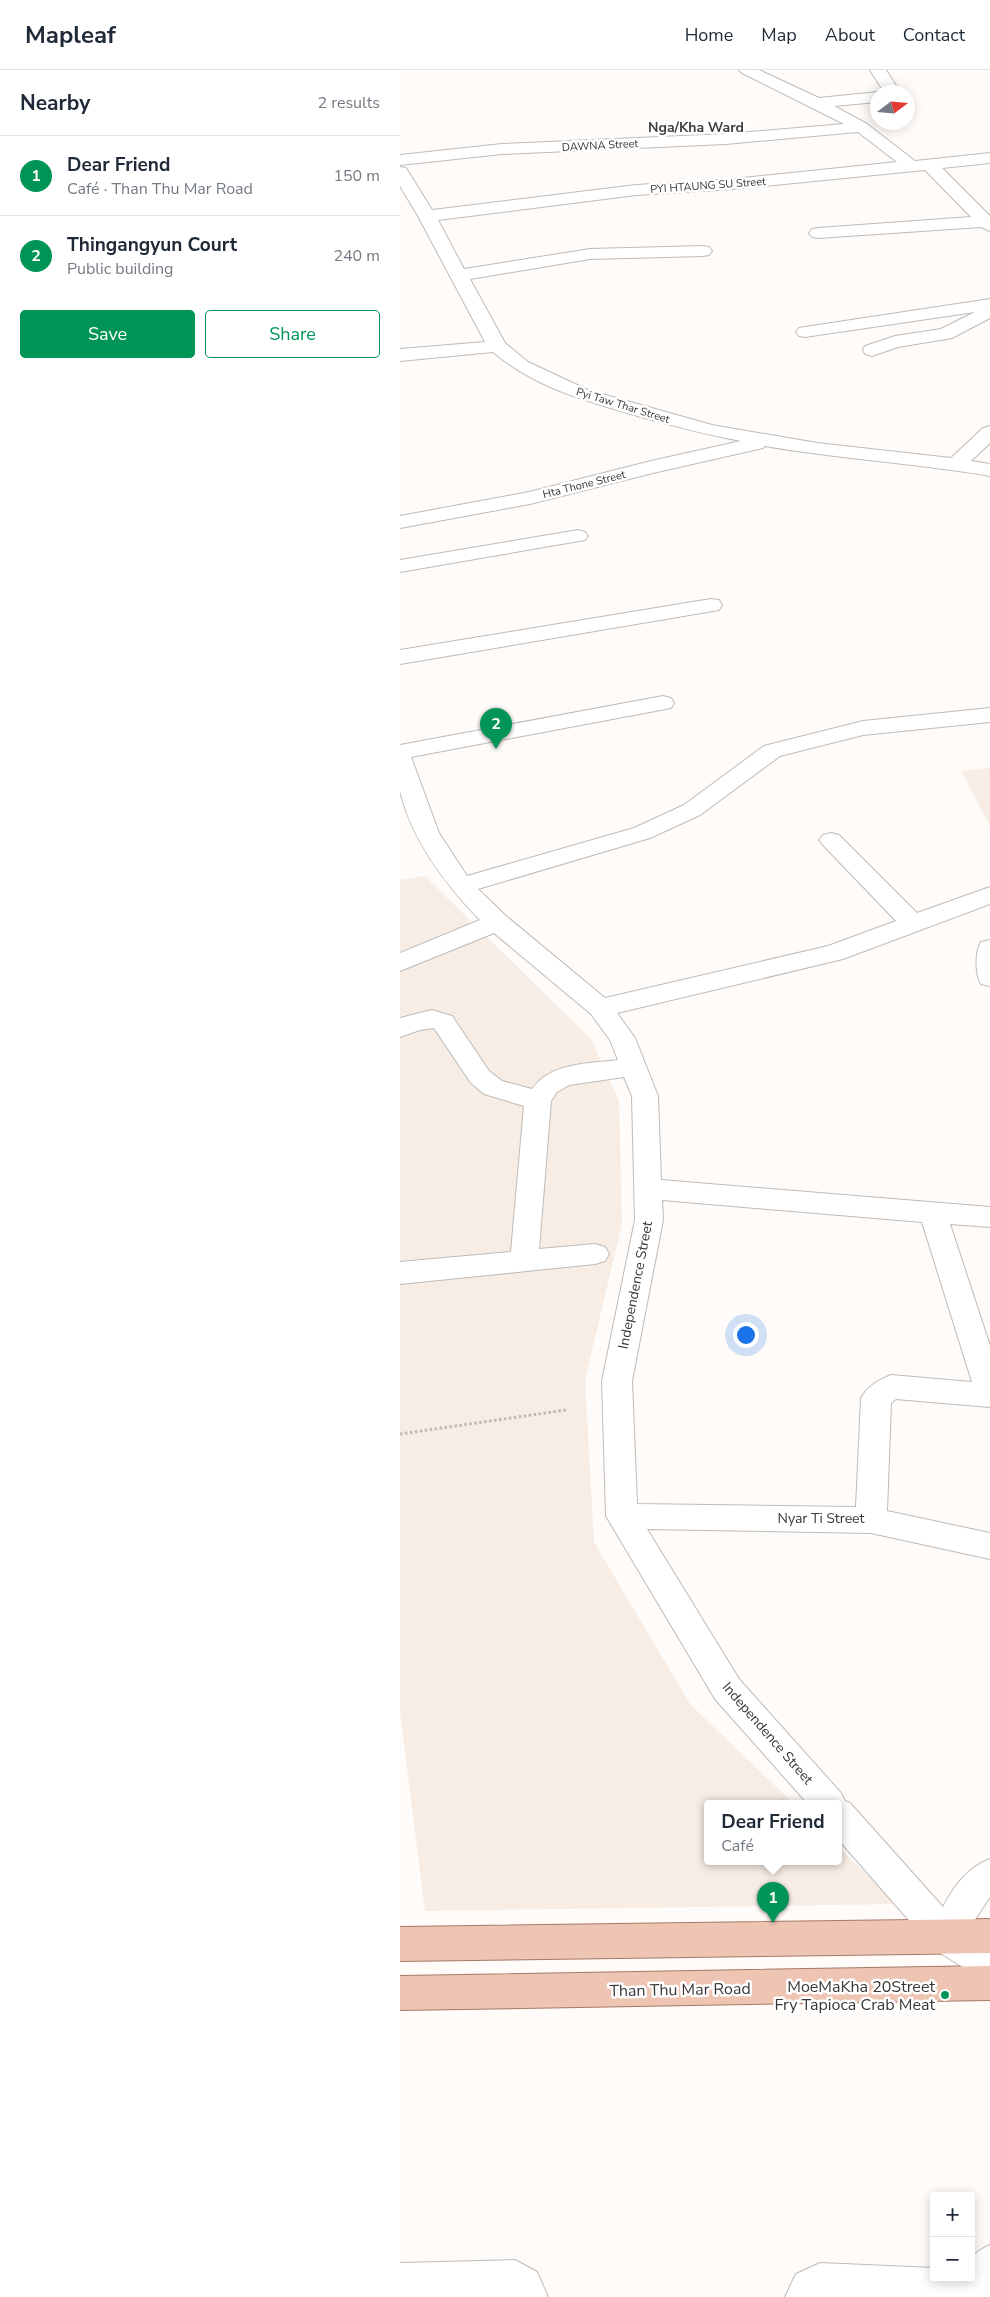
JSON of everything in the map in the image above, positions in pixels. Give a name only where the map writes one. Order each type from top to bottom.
[{"type":"main road","points":[[400,1944],[990,1936]]},
{"type":"main road","name":"Than Thu Mar Road","points":[[400,1994],[990,1983]]},
{"type":"street","points":[[747,70],[817,103],[861,127],[921,166],[988,223]]},
{"type":"street","points":[[878,70],[888,85]]},
{"type":"street","points":[[817,103],[870,98]]},
{"type":"street","name":"DAWNA Street","points":[[400,160],[500,150],[671,142],[826,132],[861,127]]},
{"type":"street","name":"PYI HTAUNG SU Street","points":[[427,216],[636,190],[733,184],[990,158]]},
{"type":"street","name":"Pyi Taw Thar Street","points":[[400,172],[427,216],[497,346],[521,366],[581,394],[710,430],[817,449],[956,464],[990,470]]},
{"type":"street","points":[[818,233],[988,223]]},
{"type":"street","points":[[459,275],[590,254],[703,251]]},
{"type":"street","points":[[806,332],[990,304]]},
{"type":"street","points":[[872,350],[896,342],[946,334],[990,311]]},
{"type":"street","points":[[400,355],[497,346]]},
{"type":"street","points":[[956,464],[990,432]]},
{"type":"street","name":"Hta Thone Street","points":[[400,522],[530,498],[651,467],[767,441]]},
{"type":"street","points":[[400,566],[578,536]]},
{"type":"street","points":[[400,657],[711,605]]},
{"type":"street","points":[[400,752],[663,703]]},
{"type":"street","points":[[461,886],[642,833],[692,810],[772,751],[863,728],[990,715]]},
{"type":"street","name":"Independence Street","points":[[400,757],[427,833],[461,886],[497,922],[600,1008],[622,1038],[646,1096],[649,1220],[617,1381],[622,1516],[727,1689],[825,1800]]},
{"type":"street","points":[[831,840],[913,924]]},
{"type":"street","points":[[600,1008],[834,953],[990,895]]},
{"type":"street","points":[[400,963],[497,922]]},
{"type":"street","points":[[990,948],[990,978]]},
{"type":"street","points":[[400,1028],[415,1022],[432,1019],[443,1022],[480,1077],[493,1088],[538,1100]]},
{"type":"street","points":[[524,1261],[538,1100],[548,1086],[562,1077],[633,1067]]},
{"type":"street","points":[[648,1189],[990,1217]]},
{"type":"street","points":[[933,1213],[990,1394]]},
{"type":"street","points":[[400,1273],[595,1254]]},
{"type":"street","name":"Nyar Ti Street","points":[[622,1516],[871,1520],[876,1398],[891,1387],[990,1394]]},
{"type":"street","points":[[871,1520],[990,1546]]},
{"type":"street","points":[[842,1819],[947,1937],[990,1964]]},
{"type":"street","points":[[947,1937],[957,1912],[977,1884],[990,1875]]},
{"type":"street","points":[[400,2284],[515,2280],[523,2286],[528,2297]]},
{"type":"street","points":[[805,2297],[810,2288],[820,2283],[978,2284]]},
{"type":"path","points":[[400,1434],[566,1410]]},
{"type":"shaded area","points":[[990,768],[990,826],[961,771]]},
{"type":"shaded area","points":[[425,876],[591,1039],[619,1101],[622,1224],[585,1380],[594,1542],[690,1704],[790,1800],[704,1800],[704,1865],[842,1865],[842,1851],[898,1904],[425,1911],[400,1712],[400,880]]},
{"type":"place","name":"Thingangyun Court","points":[[496,749]]},
{"type":"place","name":"Dear Friend","points":[[773,1923]]},
{"type":"place","name":"MoeMaKha 20Street Fry Tapioca Crab Meat","points":[[945,1995]]},
{"type":"district","name":"Nga/Kha Ward","points":[[696,127]]}]
